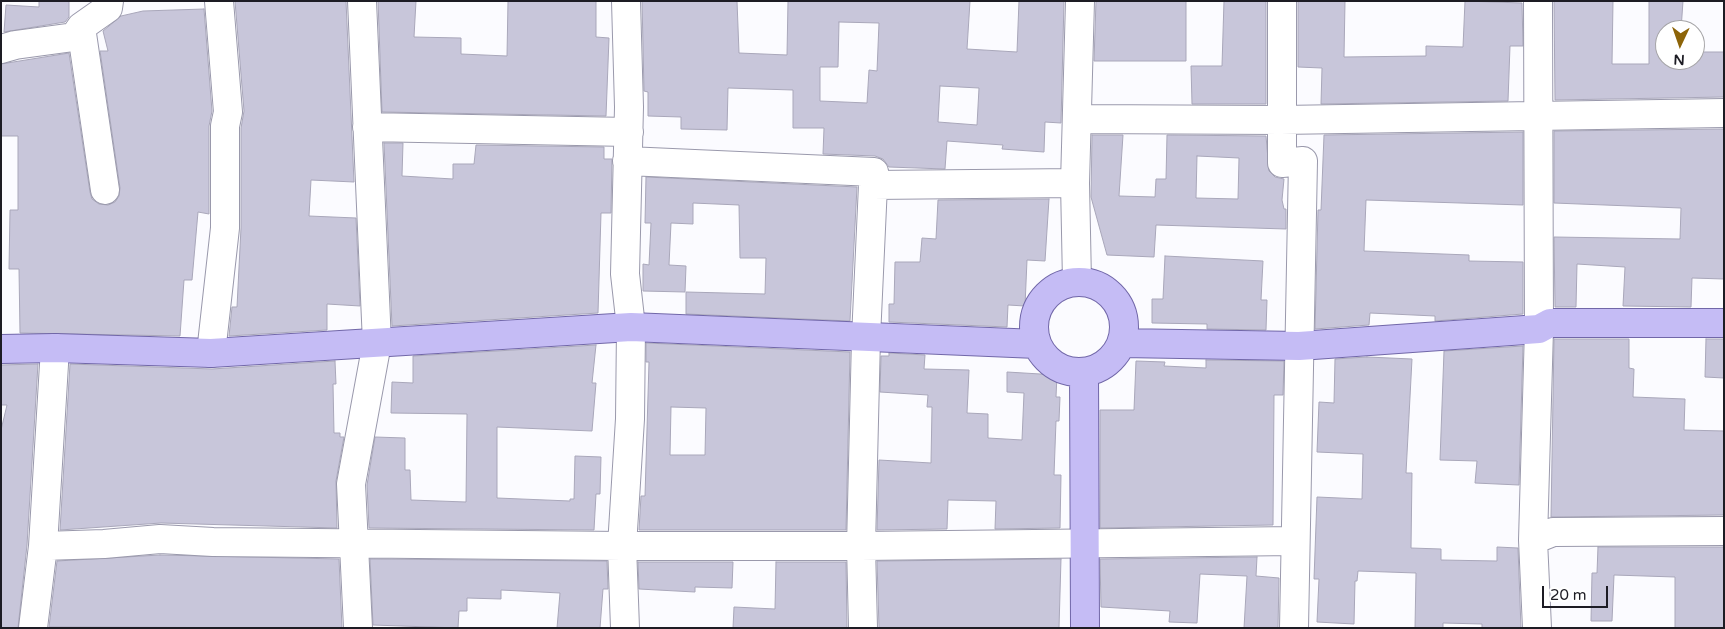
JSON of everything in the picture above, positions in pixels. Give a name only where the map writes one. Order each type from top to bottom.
[{"type":"main road","points":[[1077,282],[1092,284],[1106,290],[1116,300],[1123,314],[1125,328],[1122,343],[1113,357],[1100,367],[1084,372],[1070,371],[1056,366],[1045,356],[1037,344],[1034,327],[1037,310],[1046,296],[1060,286],[1077,282]]},
{"type":"main road","points":[[1122,343],[1299,346],[1539,329],[1550,323],[1724,323]]},
{"type":"main road","points":[[1,349],[55,348],[211,353],[631,327],[1037,344]]},
{"type":"main road","points":[[1084,372],[1085,628]]},
{"type":"street","points":[[1,49],[15,45],[74,37],[81,27],[108,8],[109,1]]},
{"type":"street","points":[[211,353],[225,228],[225,126],[228,112],[219,1]]},
{"type":"street","points":[[358,628],[351,484],[377,343],[362,1]]},
{"type":"street","points":[[624,628],[622,546],[630,419],[631,327],[626,274],[629,132],[626,1]]},
{"type":"street","points":[[1077,282],[1076,183],[1080,1]]},
{"type":"street","points":[[1282,1],[1282,163],[1303,162],[1294,628]]},
{"type":"street","points":[[1537,628],[1533,540],[1539,329],[1538,1]]},
{"type":"street","points":[[81,27],[105,190]]},
{"type":"street","points":[[1078,119],[1281,120],[1724,113]]},
{"type":"street","points":[[367,127],[629,132]]},
{"type":"street","points":[[627,160],[874,172],[866,338],[861,546],[863,628]]},
{"type":"street","points":[[873,184],[1076,183]]},
{"type":"street","points":[[33,628],[43,546],[55,348]]},
{"type":"street","points":[[1533,540],[1553,532],[1724,531]]},
{"type":"street","points":[[43,546],[104,544],[160,538],[213,542],[622,546],[861,546],[1295,540]]},
{"type":"building","points":[[39,1],[69,1],[69,17],[65,22],[4,32],[6,5],[39,7]]},
{"type":"building","points":[[235,1],[346,1],[354,182],[311,180],[309,216],[356,218],[360,306],[327,304],[327,330],[229,336],[232,307],[237,307],[241,228],[241,128],[244,111]]},
{"type":"building","points":[[378,1],[416,1],[414,37],[461,38],[461,54],[507,56],[508,1],[596,1],[596,37],[609,38],[606,116],[382,112]]},
{"type":"building","points":[[642,1],[737,1],[739,53],[787,55],[788,1],[970,1],[967,49],[1017,52],[1019,1],[1064,1],[1061,123],[1045,122],[1044,152],[1002,149],[1003,145],[947,141],[945,169],[889,167],[883,159],[875,156],[823,154],[824,128],[793,128],[793,90],[728,88],[727,130],[681,129],[681,117],[648,116],[648,92],[644,91]],"holes":[[[839,22],[879,23],[877,71],[869,70],[867,103],[820,101],[820,67],[838,67]],[[940,86],[979,88],[977,125],[938,122]]]},
{"type":"building","points":[[1096,1],[1186,1],[1186,61],[1094,61]]},
{"type":"building","points":[[1224,1],[1266,1],[1266,104],[1192,104],[1191,66],[1222,66]]},
{"type":"building","points":[[1298,1],[1345,1],[1344,57],[1426,56],[1426,46],[1463,47],[1465,1],[1522,3],[1523,46],[1510,46],[1508,101],[1321,104],[1322,68],[1298,67]]},
{"type":"building","points":[[1554,1],[1613,1],[1612,64],[1649,64],[1649,1],[1683,1],[1682,20],[1655,20],[1655,70],[1705,70],[1705,52],[1724,52],[1724,97],[1555,100]]},
{"type":"building","points":[[204,9],[212,111],[209,126],[209,214],[198,212],[192,280],[184,280],[180,336],[20,333],[19,269],[9,269],[10,210],[18,210],[18,136],[1,136],[1,64],[69,53],[90,192],[92,199],[99,204],[108,205],[115,202],[119,196],[120,188],[100,51],[108,51],[103,31],[121,16],[143,11]]},
{"type":"building","points":[[1724,129],[1724,279],[1692,278],[1691,307],[1623,306],[1625,267],[1577,264],[1576,307],[1555,307],[1554,237],[1680,239],[1681,208],[1554,203],[1554,131]]},
{"type":"building","points":[[1523,132],[1523,205],[1366,200],[1364,251],[1469,255],[1469,261],[1523,262],[1523,314],[1435,321],[1435,316],[1370,313],[1369,325],[1315,329],[1318,210],[1321,210],[1324,135]]},
{"type":"building","points":[[1092,135],[1123,135],[1119,196],[1155,197],[1156,179],[1166,179],[1167,135],[1266,136],[1269,171],[1275,177],[1284,179],[1282,200],[1284,209],[1286,209],[1286,229],[1156,225],[1154,257],[1107,255],[1091,197]],"holes":[[[1197,156],[1239,158],[1238,199],[1196,198]]]},
{"type":"building","points":[[384,143],[403,143],[402,176],[453,179],[453,164],[474,164],[476,145],[604,147],[604,159],[612,159],[611,213],[601,213],[598,313],[392,326]]},
{"type":"building","points":[[646,177],[857,187],[850,321],[686,314],[686,292],[765,294],[766,258],[740,258],[739,205],[693,203],[693,224],[671,223],[669,265],[686,266],[685,292],[643,291],[643,264],[649,265],[651,223],[645,223]]},
{"type":"building","points":[[1049,199],[1045,261],[1027,260],[1025,306],[1008,305],[1007,327],[889,322],[889,304],[894,304],[895,262],[920,262],[922,238],[936,239],[938,200]]},
{"type":"building","points":[[1165,256],[1263,261],[1261,300],[1267,300],[1266,330],[1207,329],[1207,324],[1152,323],[1152,299],[1163,299]]},
{"type":"building","points":[[1554,339],[1629,339],[1629,368],[1634,369],[1633,397],[1685,399],[1684,430],[1724,431],[1724,515],[1551,517]]},
{"type":"building","points":[[1706,339],[1724,339],[1724,378],[1705,377]]},
{"type":"building","points":[[646,343],[850,352],[846,530],[639,530],[641,496],[645,496],[649,362],[646,362]],"holes":[[[671,407],[706,408],[705,455],[670,455]]]},
{"type":"building","points":[[596,345],[592,383],[596,383],[592,431],[497,427],[497,498],[570,501],[570,499],[574,499],[575,456],[601,457],[600,494],[596,494],[594,530],[369,528],[367,485],[375,437],[405,438],[405,470],[410,470],[411,500],[466,502],[467,414],[391,413],[392,382],[413,383],[413,356]]},
{"type":"building","points":[[1523,346],[1519,485],[1475,483],[1477,461],[1440,460],[1444,351]]},
{"type":"building","points":[[889,353],[925,355],[924,369],[969,370],[967,413],[988,414],[988,438],[1022,440],[1024,393],[1007,392],[1007,372],[1057,375],[1056,397],[1060,397],[1059,421],[1056,421],[1054,475],[1061,475],[1060,528],[995,529],[996,501],[948,500],[947,529],[877,530],[879,460],[931,463],[932,407],[927,407],[928,395],[880,392],[881,356],[889,356]]},
{"type":"building","points":[[1367,357],[1412,359],[1406,473],[1412,473],[1411,548],[1441,549],[1441,560],[1497,561],[1497,547],[1518,548],[1521,628],[1482,628],[1482,624],[1443,623],[1443,628],[1415,628],[1416,573],[1358,571],[1357,581],[1355,581],[1354,624],[1317,622],[1319,579],[1314,579],[1317,497],[1362,499],[1363,454],[1317,452],[1319,402],[1334,403],[1335,359]]},
{"type":"building","points":[[1206,360],[1284,361],[1283,395],[1274,395],[1273,525],[1100,528],[1100,410],[1134,410],[1136,361],[1165,362],[1164,366],[1206,368]]},
{"type":"building","points":[[335,361],[336,384],[333,384],[334,433],[340,433],[340,437],[344,437],[336,481],[337,528],[161,523],[60,530],[70,364],[212,369]]},
{"type":"building","points":[[38,364],[27,545],[18,628],[1,628],[1,430],[7,405],[1,405],[1,365]]},
{"type":"building","points":[[1598,547],[1724,547],[1724,628],[1675,628],[1675,577],[1614,575],[1612,621],[1591,621],[1592,573],[1597,573]]},
{"type":"building","points":[[160,555],[339,559],[342,628],[49,627],[57,561]]},
{"type":"building","points":[[1257,557],[1256,576],[1279,578],[1278,628],[1244,628],[1247,576],[1200,574],[1197,623],[1169,622],[1170,611],[1101,607],[1100,559]]},
{"type":"building","points":[[370,559],[607,561],[608,589],[603,589],[600,628],[557,628],[560,593],[501,590],[501,599],[467,598],[467,611],[459,611],[458,628],[373,625]]},
{"type":"building","points":[[1061,559],[1059,628],[879,628],[877,561]]},
{"type":"building","points":[[638,562],[733,562],[732,588],[695,587],[695,592],[639,589]]},
{"type":"building","points":[[776,562],[846,562],[847,628],[733,628],[734,607],[775,609]]}]
